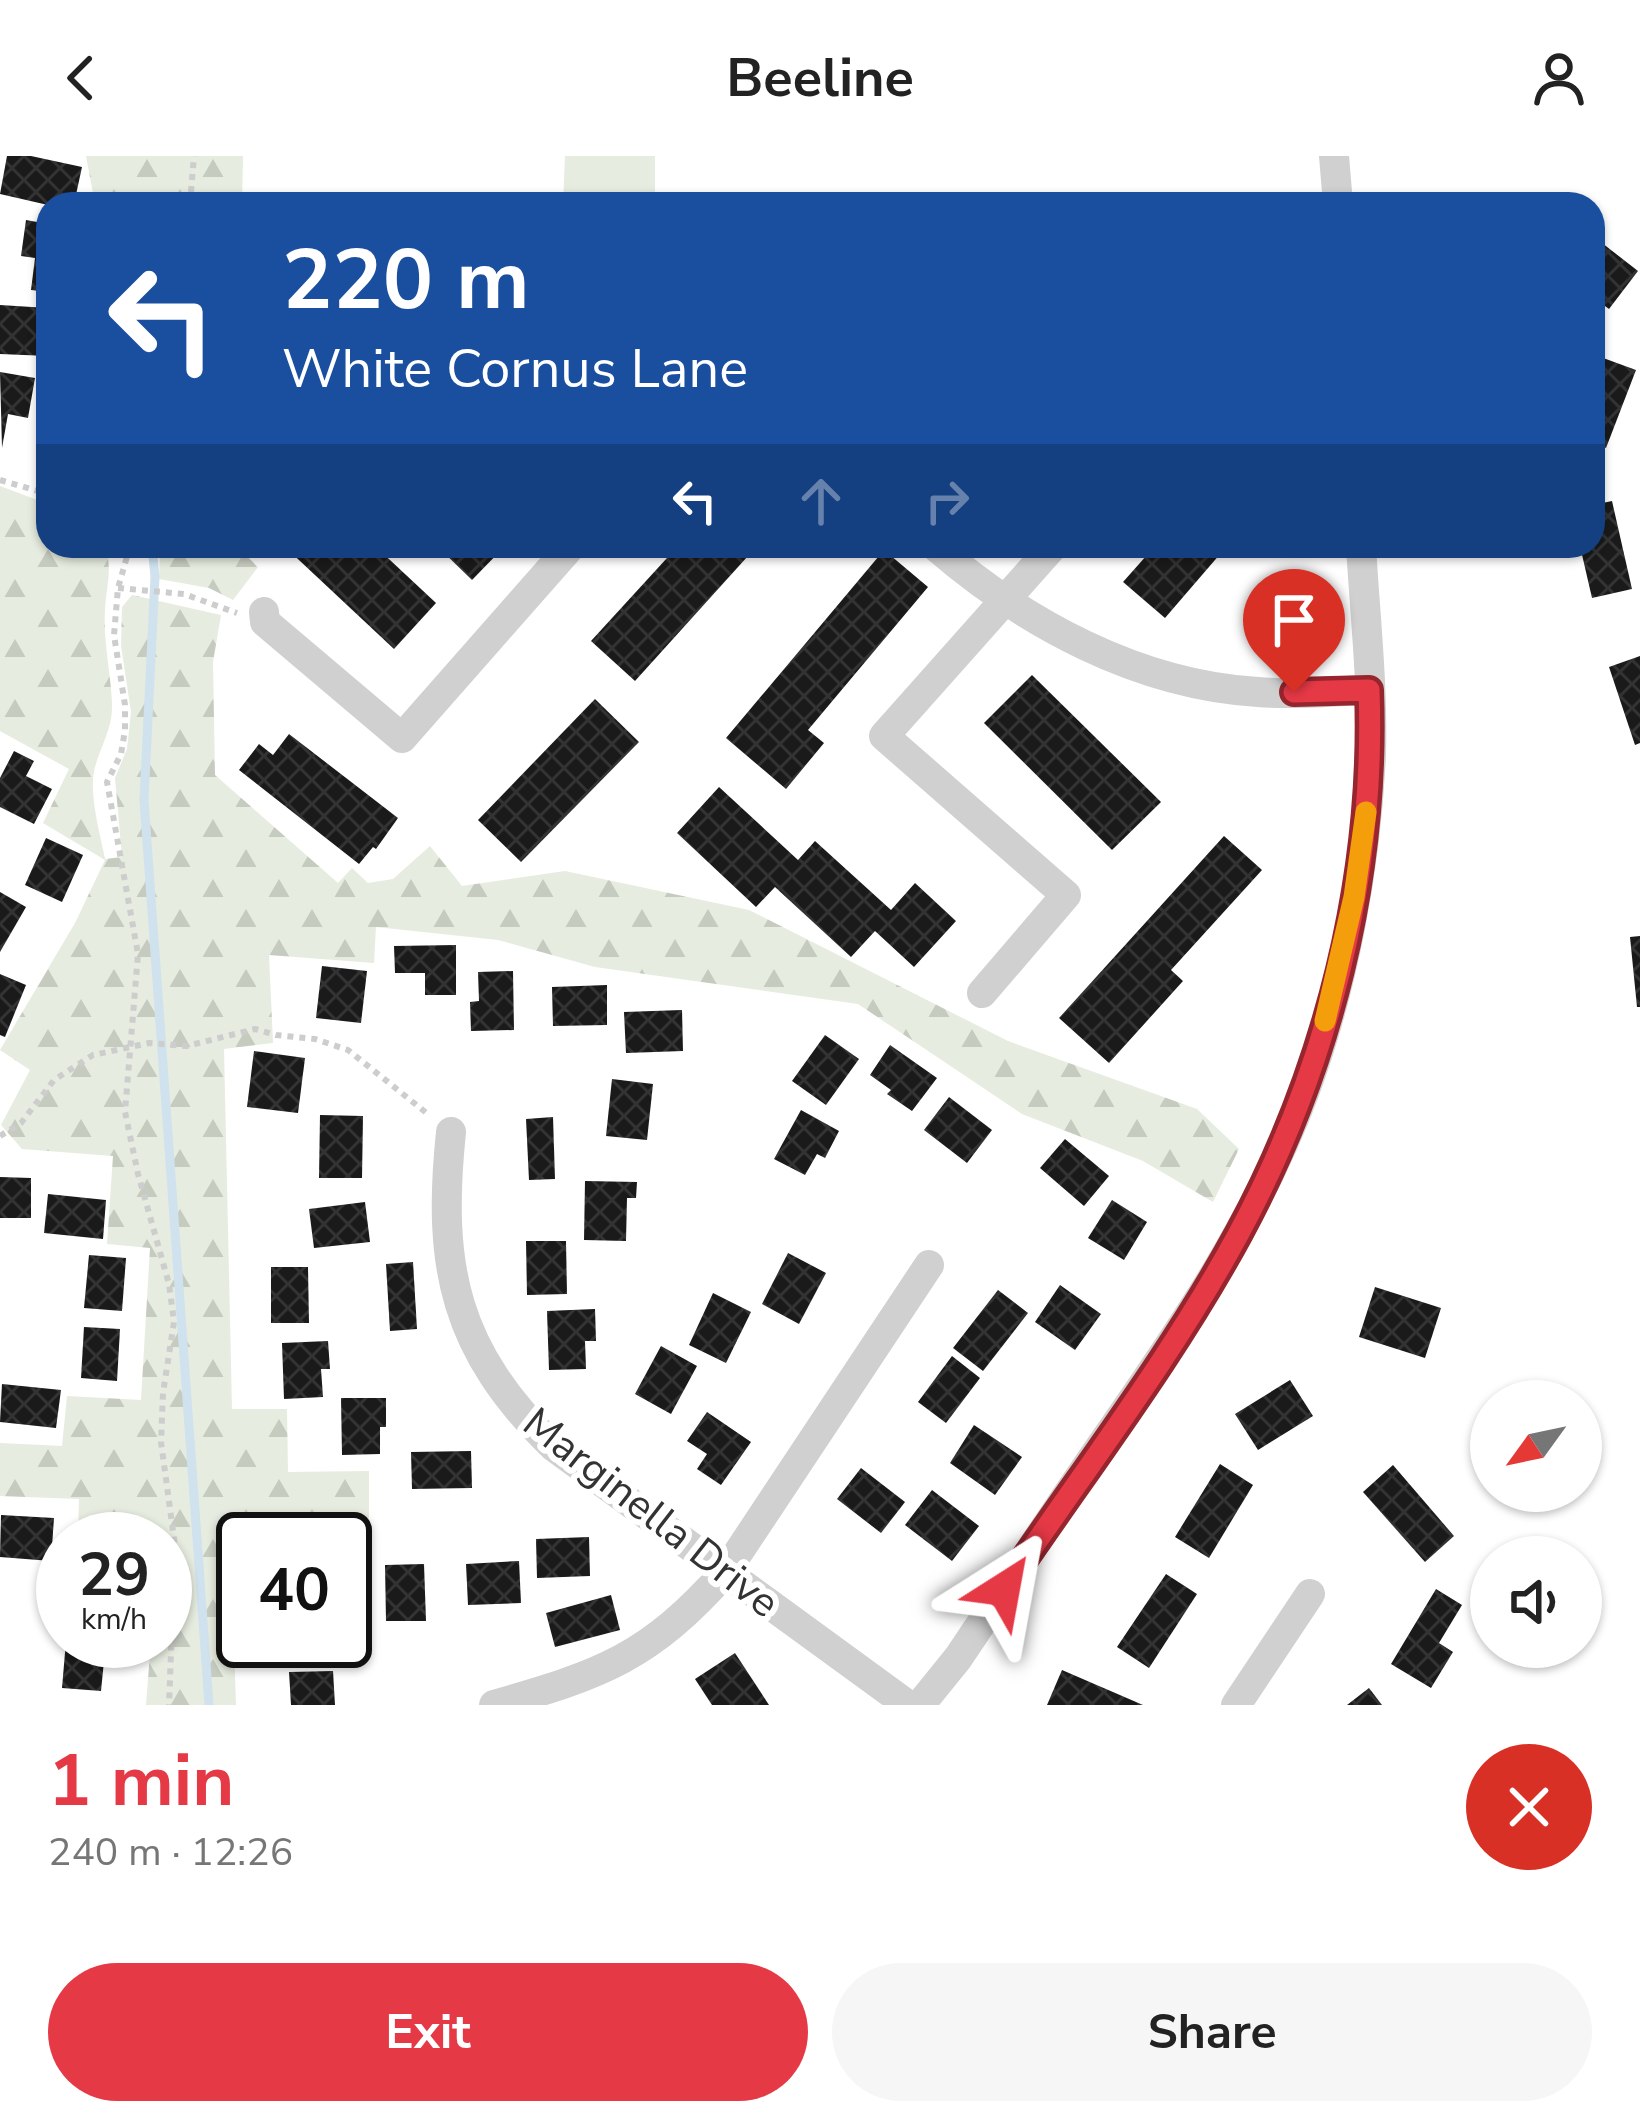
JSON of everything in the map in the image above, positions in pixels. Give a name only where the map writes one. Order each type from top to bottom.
[{"type":"street","points":[[1334,156],[1337,192]]},
{"type":"street","points":[[264,612],[266,622],[402,738],[560,558]]},
{"type":"street","points":[[949,558],[977,582],[1073,641],[1176,680],[1257,692],[1369,690]]},
{"type":"street","points":[[982,993],[1066,896],[884,736],[1043,558]]},
{"type":"street","points":[[920,1705],[958,1658],[1155,1368],[1218,1270],[1275,1162],[1316,1053],[1354,897],[1371,751],[1362,558]]},
{"type":"street","name":"Marginella Drive","points":[[451,1132],[445,1191],[455,1295],[471,1338],[518,1412],[554,1447],[908,1705]]},
{"type":"street","points":[[494,1705],[612,1668],[693,1610],[726,1571],[928,1265]]},
{"type":"street","points":[[1236,1705],[1310,1594]]},
{"type":"path","points":[[191,192],[194,156]]},
{"type":"path","points":[[0,480],[36,490]]},
{"type":"path","points":[[126,558],[118,587],[114,635],[125,730],[121,754],[106,782],[138,954],[125,1112],[169,1284],[174,1322],[161,1442],[176,1546],[170,1705]]},
{"type":"path","points":[[118,587],[227,606],[252,622],[264,612]]},
{"type":"path","points":[[0,1136],[21,1124],[54,1080],[93,1055],[149,1043],[188,1046],[255,1029],[348,1050],[451,1132]]},
{"type":"green space","points":[[86,156],[243,156],[242,192],[93,192]]},
{"type":"green space","points":[[565,156],[655,156],[655,192],[564,192]]},
{"type":"green space","points":[[0,486],[36,500],[36,558],[108,558],[105,634],[112,713],[93,789],[105,859],[122,857],[115,778],[127,749],[131,712],[121,646],[122,607],[132,595],[221,615],[213,662],[215,775],[338,883],[352,868],[368,883],[393,879],[430,846],[462,886],[565,871],[749,910],[1008,1041],[1197,1109],[1239,1149],[1213,1202],[1143,1161],[1022,1114],[858,1004],[595,967],[498,940],[376,927],[374,963],[269,955],[273,1043],[224,1049],[232,1409],[287,1409],[288,1472],[369,1471],[369,1512],[216,1512],[216,1668],[235,1668],[236,1705],[146,1705],[149,1668],[192,1668],[192,1512],[79,1512],[79,1499],[0,1496],[0,1443],[62,1446],[67,1396],[141,1400],[150,1248],[107,1244],[113,1156],[22,1149],[1,1125],[30,1070],[0,1050],[75,923],[105,860],[43,823],[69,769],[0,731]]},
{"type":"green space","points":[[160,558],[249,558],[258,567],[233,600],[209,588],[159,579]]},
{"type":"building","points":[[7,156],[82,167],[77,192],[36,192],[36,202],[0,194]]},
{"type":"building","points":[[26,220],[36,222],[36,291],[31,290],[35,258],[21,256]]},
{"type":"building","points":[[1605,245],[1638,271],[1609,309],[1605,306]]},
{"type":"building","points":[[0,305],[36,307],[36,356],[0,354]]},
{"type":"building","points":[[1605,359],[1636,370],[1605,448]]},
{"type":"building","points":[[0,372],[35,378],[28,418],[8,414],[2,448]]},
{"type":"building","points":[[1612,501],[1632,589],[1592,598],[1583,558],[1605,558],[1605,502]]},
{"type":"building","points":[[297,558],[388,558],[436,603],[394,649]]},
{"type":"building","points":[[449,558],[493,558],[472,580]]},
{"type":"building","points":[[667,558],[746,558],[635,681],[591,641]]},
{"type":"building","points":[[877,558],[894,558],[928,587],[808,730],[824,743],[786,789],[726,738]]},
{"type":"building","points":[[1144,558],[1217,558],[1165,618],[1123,582]]},
{"type":"building","points":[[1640,656],[1640,743],[1635,745],[1609,667]]},
{"type":"building","points":[[1032,675],[1161,802],[1112,850],[984,723]]},
{"type":"building","points":[[595,699],[639,742],[521,862],[478,820]]},
{"type":"building","points":[[289,734],[398,818],[359,864],[239,770],[259,744],[273,755]]},
{"type":"building","points":[[14,751],[34,761],[26,776],[52,789],[34,824],[0,807],[0,778]]},
{"type":"building","points":[[719,787],[798,860],[815,841],[891,910],[915,883],[956,921],[914,967],[875,931],[851,957],[775,887],[756,907],[677,833]]},
{"type":"building","points":[[1224,836],[1262,870],[1171,970],[1183,981],[1109,1063],[1059,1018]]},
{"type":"building","points":[[46,838],[83,855],[62,902],[25,885]]},
{"type":"building","points":[[0,892],[26,907],[0,952]]},
{"type":"building","points":[[1640,936],[1640,1007],[1637,1007],[1630,937]]},
{"type":"building","points":[[456,945],[456,995],[425,995],[425,973],[395,973],[394,946]]},
{"type":"building","points":[[322,966],[367,971],[361,1023],[316,1018]]},
{"type":"building","points":[[513,971],[514,1030],[471,1031],[470,1002],[479,1001],[478,972]]},
{"type":"building","points":[[0,974],[26,985],[5,1037],[0,1035]]},
{"type":"building","points":[[607,985],[607,1025],[553,1026],[552,987]]},
{"type":"building","points":[[682,1010],[683,1051],[626,1053],[624,1012]]},
{"type":"building","points":[[825,1035],[859,1059],[826,1105],[792,1081]]},
{"type":"building","points":[[890,1045],[937,1078],[912,1111],[870,1075]]},
{"type":"building","points":[[254,1051],[305,1058],[298,1113],[247,1107]]},
{"type":"building","points":[[612,1079],[653,1084],[647,1140],[606,1136]]},
{"type":"building","points":[[949,1097],[992,1130],[967,1163],[924,1130]]},
{"type":"building","points":[[801,1110],[839,1131],[825,1158],[817,1154],[805,1175],[774,1159]]},
{"type":"building","points":[[320,1115],[363,1116],[362,1178],[319,1178]]},
{"type":"building","points":[[553,1117],[555,1179],[529,1180],[526,1119]]},
{"type":"building","points":[[1065,1139],[1109,1176],[1084,1206],[1040,1168]]},
{"type":"building","points":[[0,1177],[31,1178],[31,1218],[0,1218]]},
{"type":"building","points":[[585,1181],[637,1182],[636,1198],[627,1198],[626,1241],[584,1240]]},
{"type":"building","points":[[48,1194],[106,1200],[103,1239],[44,1233]]},
{"type":"building","points":[[1112,1200],[1147,1222],[1124,1260],[1088,1238]]},
{"type":"building","points":[[365,1202],[370,1242],[314,1248],[309,1209]]},
{"type":"building","points":[[526,1241],[566,1241],[567,1294],[527,1295]]},
{"type":"building","points":[[788,1253],[826,1273],[799,1324],[762,1304]]},
{"type":"building","points":[[89,1255],[126,1258],[122,1311],[84,1308]]},
{"type":"building","points":[[413,1262],[417,1329],[390,1331],[386,1264]]},
{"type":"building","points":[[271,1267],[308,1267],[309,1323],[271,1323]]},
{"type":"building","points":[[1060,1285],[1101,1314],[1075,1350],[1035,1322]]},
{"type":"building","points":[[1375,1287],[1441,1308],[1425,1358],[1359,1337]]},
{"type":"building","points":[[998,1290],[1028,1313],[983,1371],[953,1348]]},
{"type":"building","points":[[713,1293],[751,1312],[726,1363],[689,1345]]},
{"type":"building","points":[[595,1309],[596,1341],[585,1341],[586,1369],[549,1370],[547,1311]]},
{"type":"building","points":[[84,1327],[120,1329],[117,1381],[81,1378]]},
{"type":"building","points":[[328,1341],[330,1369],[321,1369],[323,1397],[284,1399],[282,1343]]},
{"type":"building","points":[[661,1346],[697,1366],[671,1414],[635,1394]]},
{"type":"building","points":[[952,1356],[980,1378],[946,1423],[918,1402]]},
{"type":"building","points":[[1290,1380],[1313,1416],[1258,1450],[1235,1414]]},
{"type":"building","points":[[2,1384],[61,1390],[56,1428],[0,1422]]},
{"type":"building","points":[[341,1398],[386,1398],[380,1454],[342,1455]]},
{"type":"building","points":[[707,1412],[751,1442],[721,1485],[697,1469],[707,1454],[687,1441]]},
{"type":"building","points":[[974,1425],[1022,1457],[995,1495],[950,1463]]},
{"type":"building","points":[[471,1451],[472,1488],[412,1489],[411,1452]]},
{"type":"building","points":[[1220,1464],[1253,1485],[1209,1558],[1175,1537]]},
{"type":"building","points":[[1393,1465],[1454,1536],[1425,1562],[1363,1492]]},
{"type":"building","points":[[861,1468],[905,1502],[881,1533],[837,1499]]},
{"type":"building","points":[[932,1490],[979,1526],[952,1561],[905,1525]]},
{"type":"building","points":[[1,1515],[36,1517],[36,1560],[0,1557]]},
{"type":"building","points":[[589,1537],[590,1576],[537,1578],[536,1539]]},
{"type":"building","points":[[519,1561],[521,1603],[468,1605],[466,1564]]},
{"type":"building","points":[[424,1564],[426,1621],[386,1621],[385,1565]]},
{"type":"building","points":[[1166,1574],[1197,1594],[1149,1668],[1117,1647]]},
{"type":"building","points":[[1436,1589],[1462,1605],[1439,1643],[1453,1652],[1431,1688],[1391,1664]]},
{"type":"building","points":[[611,1595],[620,1630],[555,1647],[546,1613]]},
{"type":"building","points":[[735,1653],[769,1705],[712,1705],[695,1679]]},
{"type":"building","points":[[64,1668],[103,1668],[101,1691],[62,1688]]},
{"type":"building","points":[[1062,1670],[1143,1705],[1047,1705]]},
{"type":"building","points":[[333,1671],[335,1705],[291,1705],[289,1672]]},
{"type":"building","points":[[1369,1688],[1382,1705],[1347,1705]]},
{"type":"waterway","points":[[153,558],[144,800],[209,1705]]},
{"type":"slow traffic","points":[[1325,1021],[1354,897],[1366,812]]},
{"type":"route","points":[[1004,1589],[1218,1270],[1275,1162],[1304,1092],[1333,995],[1354,897],[1371,751],[1369,690],[1294,692]]}]
